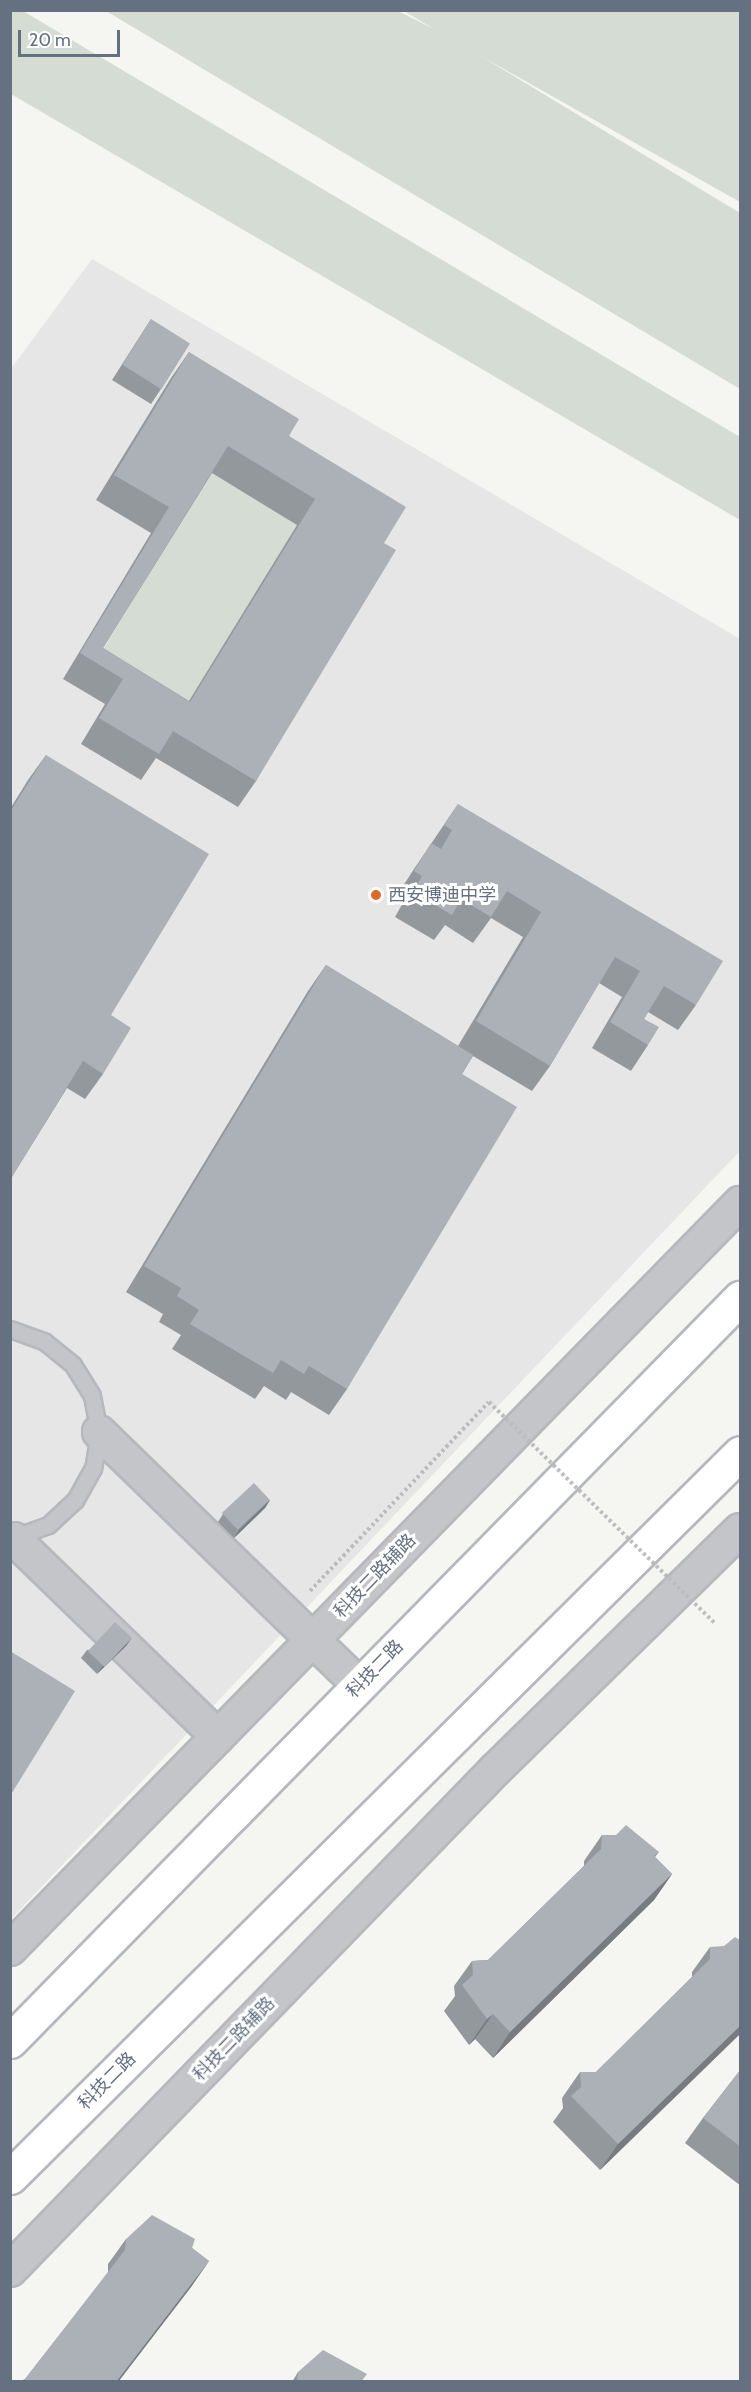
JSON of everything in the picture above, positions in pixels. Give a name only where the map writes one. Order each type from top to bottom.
[{"type":"main road","name":"科技二路","points":[[10,2041],[741,1298]]},
{"type":"main road","name":"科技二路","points":[[10,2177],[741,1453]]},
{"type":"street","name":"科技二路辅路","points":[[10,1949],[741,1203]]},
{"type":"street","points":[[99,1432],[315,1638],[359,1684]]},
{"type":"street","name":"科技二路辅路","points":[[10,2270],[495,1770],[741,1530]]},
{"type":"street","points":[[12,1539],[218,1737]]},
{"type":"lane","points":[[10,1329],[45,1342],[73,1365],[92,1396],[99,1432],[93,1468],[75,1500],[48,1525],[12,1539]]},
{"type":"path","points":[[312,1588],[489,1402],[715,1623]]},
{"type":"shaded area","points":[[10,11],[23,11],[740,437],[740,520],[11,94]]},
{"type":"shaded area","points":[[106,11],[398,11],[434,29],[404,11],[740,11],[740,202],[479,55],[740,213],[740,389]]},
{"type":"shaded area","name":"西安博迪中学","points":[[92,259],[740,639],[740,1151],[11,1919],[10,370]]},
{"type":"shaded area","points":[[210,472],[297,525],[175,728],[88,675]]},
{"type":"building","points":[[151,319],[190,343],[161,389],[122,365]]},
{"type":"building","points":[[189,352],[299,419],[289,436],[406,507],[384,543],[396,550],[256,781],[173,731],[159,754],[99,718],[123,679],[80,653],[169,507],[114,475]],"holes":[[[228,446],[315,499],[190,702],[103,648]]]},
{"type":"building","points":[[46,755],[209,854],[111,1015],[131,1028],[103,1074],[83,1061],[10,1180],[10,812]]},
{"type":"building","points":[[458,804],[723,961],[696,1005],[664,986],[644,1019],[659,1027],[648,1045],[610,1022],[640,971],[615,957],[550,1066],[476,1021],[541,912],[507,891],[491,917],[461,899],[452,915],[413,892],[422,876],[414,871],[431,843],[441,849],[452,830],[444,825]]},
{"type":"building","points":[[326,965],[473,1055],[462,1074],[517,1107],[347,1389],[309,1366],[304,1374],[281,1360],[273,1373],[190,1324],[199,1310],[177,1296],[181,1288],[144,1266]]},
{"type":"building","points":[[254,1483],[270,1500],[238,1530],[222,1513]]},
{"type":"building","points":[[115,1622],[132,1638],[105,1667],[88,1651]]},
{"type":"building","points":[[10,1651],[75,1691],[10,1796]]},
{"type":"building","points":[[626,1825],[659,1852],[654,1856],[672,1874],[510,2032],[493,2014],[487,2019],[462,1985],[473,1975],[472,1961],[488,1960],[601,1849],[602,1835],[616,1835]]},
{"type":"building","points":[[735,1937],[741,1941],[741,2025],[618,2144],[571,2096],[581,2087],[580,2072],[596,2072],[710,1959],[710,1947],[724,1946]]},
{"type":"building","points":[[741,2069],[741,2147],[703,2118]]},
{"type":"building","points":[[152,2215],[195,2239],[192,2248],[209,2261],[116,2382],[19,2382],[25,2379],[125,2250],[126,2239]]},
{"type":"building","points":[[323,2350],[367,2374],[361,2382],[297,2382],[298,2372]]},
{"type":"place","name":"西安博迪中学","points":[[376,895]]}]
